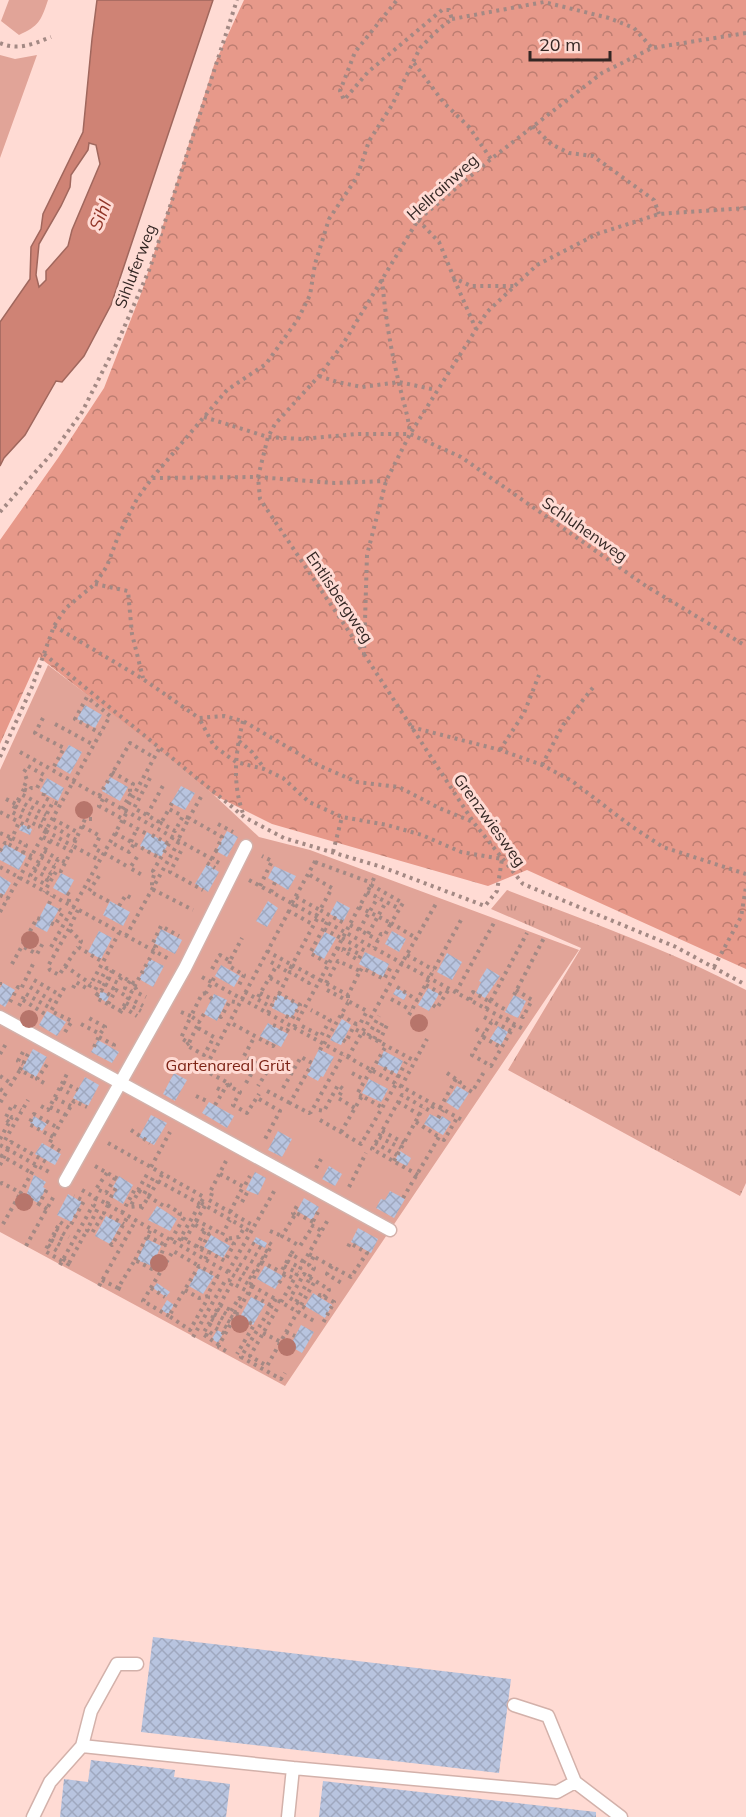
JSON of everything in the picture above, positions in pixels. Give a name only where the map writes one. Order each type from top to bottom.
[{"type":"lane","points":[[63,1180],[92,1134],[185,968],[246,847]]},
{"type":"lane","points":[[1,1017],[285,1172],[342,1197],[390,1230]]},
{"type":"lane","points":[[33,1817],[50,1782],[82,1746],[91,1711],[117,1664],[137,1664]]},
{"type":"lane","points":[[514,1705],[548,1716],[575,1782],[621,1817]]},
{"type":"lane","points":[[82,1746],[556,1792],[575,1782]]},
{"type":"lane","points":[[288,1817],[293,1768]]},
{"type":"path","name":"Sihluferweg","points":[[0,512],[54,451],[82,412],[119,339],[150,268],[237,0]]},
{"type":"path","points":[[397,0],[355,52],[340,90],[344,100],[368,72],[442,9],[449,10],[452,19]]},
{"type":"path","points":[[0,757],[32,687],[54,627],[66,608],[95,584],[107,566],[119,534],[152,478],[233,385],[266,364],[298,319],[310,295],[315,264],[329,219],[357,177],[369,141],[392,105],[420,48],[452,19],[544,2],[609,18],[634,28],[652,48]]},
{"type":"path","name":"Hellrainweg","points":[[258,477],[268,437],[275,424],[319,376],[343,344],[418,220],[491,159],[602,73],[652,48],[746,33]]},
{"type":"path","points":[[0,43],[8,46],[27,46],[51,37]]},
{"type":"path","points":[[414,63],[444,103],[469,127],[491,159]]},
{"type":"path","points":[[533,126],[551,144],[569,153],[593,156],[654,200],[659,214]]},
{"type":"path","name":"Entlisbergweg","points":[[364,654],[367,555],[386,481],[436,390],[488,312],[537,265],[597,234],[659,214],[746,208]]},
{"type":"path","points":[[418,220],[439,242],[476,328]]},
{"type":"path","points":[[204,417],[268,437],[301,439],[357,434],[410,434],[408,413],[386,322],[382,278]]},
{"type":"path","points":[[454,278],[471,286],[515,286]]},
{"type":"path","points":[[319,376],[362,387],[399,382],[436,390]]},
{"type":"path","name":"Schluhenweg","points":[[410,434],[461,457],[646,586],[746,646]]},
{"type":"path","points":[[152,478],[258,477],[334,483],[386,481]]},
{"type":"path","name":"Entlisbergweg","points":[[258,477],[260,499],[364,654]]},
{"type":"path","points":[[95,584],[128,591],[132,634],[143,679]]},
{"type":"path","points":[[44,654],[244,817],[284,838],[453,892],[485,906],[496,891],[502,859],[460,852],[422,835],[387,825],[342,817],[309,802],[283,778],[264,769],[236,762],[214,746],[199,718],[143,679],[54,627]]},
{"type":"path","name":"Grenzwiesweg","points":[[364,654],[474,823],[523,884],[676,947],[746,985]]},
{"type":"path","points":[[500,750],[524,713],[539,675]]},
{"type":"path","points":[[542,765],[563,725],[595,685]]},
{"type":"path","points":[[0,912],[110,716],[87,698],[75,719],[100,733]]},
{"type":"path","points":[[199,718],[224,716],[243,721],[318,765],[357,782],[399,787],[474,823]]},
{"type":"path","points":[[43,718],[35,733],[63,748],[52,770]]},
{"type":"path","points":[[243,721],[238,741],[235,781],[244,817]]},
{"type":"path","points":[[55,724],[94,745]]},
{"type":"path","points":[[411,727],[500,750],[542,765],[572,781],[663,848],[746,874]]},
{"type":"path","points":[[238,741],[252,752],[264,769]]},
{"type":"path","points":[[147,834],[99,806],[112,772],[130,743],[155,758]]},
{"type":"path","points":[[125,811],[159,749]]},
{"type":"path","points":[[20,752],[525,1030]]},
{"type":"path","points":[[24,789],[28,791],[31,788],[37,788],[44,775],[28,766],[24,772],[27,780],[24,789],[12,812],[40,827],[49,828],[76,840]]},
{"type":"path","points":[[51,947],[76,909],[103,853],[123,820],[130,788],[133,784],[112,772]]},
{"type":"path","points":[[150,778],[134,808],[175,831],[183,816]]},
{"type":"path","points":[[147,815],[165,782]]},
{"type":"path","points":[[125,792],[130,795]]},
{"type":"path","points":[[21,794],[49,809]]},
{"type":"path","points":[[44,794],[43,797],[61,805]]},
{"type":"path","points":[[126,936],[201,797]]},
{"type":"path","points":[[6,799],[29,810],[43,821]]},
{"type":"path","points":[[24,818],[35,801]]},
{"type":"path","points":[[40,827],[53,802]]},
{"type":"path","points":[[16,803],[46,815]]},
{"type":"path","points":[[158,829],[172,803]]},
{"type":"path","points":[[169,809],[222,837],[216,851]]},
{"type":"path","points":[[0,812],[34,830]]},
{"type":"path","points":[[333,852],[342,817]]},
{"type":"path","points":[[53,819],[79,833]]},
{"type":"path","points":[[73,846],[86,819],[92,819]]},
{"type":"path","points":[[8,844],[19,822]]},
{"type":"path","points":[[49,828],[58,822]]},
{"type":"path","points":[[82,826],[100,836],[94,848],[144,876]]},
{"type":"path","points":[[49,828],[73,846],[100,861]]},
{"type":"path","points":[[114,844],[129,852],[137,828]]},
{"type":"path","points":[[0,833],[27,845],[23,852]]},
{"type":"path","points":[[115,833],[160,858]]},
{"type":"path","points":[[152,835],[169,844]]},
{"type":"path","points":[[43,837],[71,851],[61,871],[57,870],[45,892]]},
{"type":"path","points":[[152,889],[155,872],[153,871],[173,837]]},
{"type":"path","points":[[50,841],[30,876],[45,884],[58,859]]},
{"type":"path","points":[[0,851],[4,843],[32,856]]},
{"type":"path","points":[[246,847],[272,861],[260,886]]},
{"type":"path","points":[[44,851],[65,862]]},
{"type":"path","points":[[181,851],[170,872],[219,899]]},
{"type":"path","points":[[41,857],[55,865]]},
{"type":"path","points":[[130,868],[137,857]]},
{"type":"path","points":[[228,1086],[230,1084],[204,1070],[316,860],[371,884],[403,903],[385,935],[381,934],[374,948]]},
{"type":"path","points":[[37,864],[51,872]]},
{"type":"path","points":[[0,867],[212,982],[240,1001],[268,1013],[464,1121]]},
{"type":"path","points":[[268,1013],[332,888],[308,874]]},
{"type":"path","points":[[99,876],[89,891],[110,902]]},
{"type":"path","points":[[326,983],[340,961],[342,938],[374,878]]},
{"type":"path","points":[[270,891],[275,882]]},
{"type":"path","points":[[714,968],[741,917],[746,887]]},
{"type":"path","points":[[152,889],[209,919]]},
{"type":"path","points":[[368,892],[400,909]]},
{"type":"path","points":[[67,893],[70,895],[68,905]]},
{"type":"path","points":[[0,896],[8,899]]},
{"type":"path","points":[[119,906],[126,896],[133,899]]},
{"type":"path","points":[[368,934],[390,896]]},
{"type":"path","points":[[48,904],[52,897]]},
{"type":"path","points":[[296,897],[344,923]]},
{"type":"path","points":[[359,930],[378,897]]},
{"type":"path","points":[[267,1090],[311,1112],[362,1032],[437,902]]},
{"type":"path","points":[[359,907],[416,938]]},
{"type":"path","points":[[51,923],[55,925],[63,912],[58,909]]},
{"type":"path","points":[[69,929],[81,941],[59,975],[50,970],[48,966],[69,929],[76,909]]},
{"type":"path","points":[[289,911],[314,924]]},
{"type":"path","points":[[100,922],[104,915]]},
{"type":"path","points":[[12,964],[37,918],[40,919]]},
{"type":"path","points":[[391,999],[410,1012],[461,920]]},
{"type":"path","points":[[456,992],[495,921]]},
{"type":"path","points":[[327,922],[310,953],[329,964]]},
{"type":"path","points":[[350,925],[378,940]]},
{"type":"path","points":[[122,1008],[156,947],[152,945],[161,926],[185,939]]},
{"type":"path","points":[[324,929],[367,952]]},
{"type":"path","points":[[73,988],[76,982],[88,989],[119,933]]},
{"type":"path","points":[[486,1009],[527,933]]},
{"type":"path","points":[[238,987],[244,975],[230,969],[229,966],[242,938]]},
{"type":"path","points":[[519,1015],[523,1017],[532,1000],[515,992],[544,938]]},
{"type":"path","points":[[22,946],[37,954],[43,943]]},
{"type":"path","points":[[304,944],[313,947]]},
{"type":"path","points":[[78,948],[102,962]]},
{"type":"path","points":[[267,951],[348,995]]},
{"type":"path","points":[[273,1026],[286,1031],[292,1027],[329,964],[341,951]]},
{"type":"path","points":[[406,954],[434,970]]},
{"type":"path","points":[[212,969],[220,955],[230,960]]},
{"type":"path","points":[[340,961],[360,971]]},
{"type":"path","points":[[1,1017],[18,987],[21,989],[34,962]]},
{"type":"path","points":[[271,962],[309,982],[313,976]]},
{"type":"path","points":[[274,1000],[259,995],[277,965]]},
{"type":"path","points":[[65,966],[91,984]]},
{"type":"path","points":[[320,1050],[341,1015],[360,971],[363,968],[384,979],[391,967]]},
{"type":"path","points":[[98,994],[94,992],[107,968],[135,985],[138,993]]},
{"type":"path","points":[[112,970],[96,998],[108,1004],[144,1013]]},
{"type":"path","points":[[118,983],[122,976]]},
{"type":"path","points":[[189,1043],[181,1038],[202,994],[206,993],[214,976]]},
{"type":"path","points":[[108,978],[132,991]]},
{"type":"path","points":[[270,978],[283,986]]},
{"type":"path","points":[[34,980],[60,995]]},
{"type":"path","points":[[125,988],[129,981]]},
{"type":"path","points":[[105,984],[147,1008]]},
{"type":"path","points":[[52,1009],[66,985]]},
{"type":"path","points":[[426,985],[445,996]]},
{"type":"path","points":[[30,987],[55,1003]]},
{"type":"path","points":[[397,987],[417,1000]]},
{"type":"path","points":[[433,1005],[437,1008],[449,989]]},
{"type":"path","points":[[101,990],[112,996]]},
{"type":"path","points":[[108,1004],[116,990]]},
{"type":"path","points":[[327,990],[367,1011],[360,1024],[354,1026],[346,1042],[343,1040]]},
{"type":"path","points":[[245,992],[271,1007]]},
{"type":"path","points":[[206,993],[212,999]]},
{"type":"path","points":[[470,1000],[473,993],[506,1010]]},
{"type":"path","points":[[0,1076],[11,1085],[42,1029],[62,1039],[72,1021],[51,1011],[52,1009],[26,994]]},
{"type":"path","points":[[279,994],[300,1005],[292,1019],[282,1014]]},
{"type":"path","points":[[23,1000],[45,1014]]},
{"type":"path","points":[[219,1016],[221,1017],[230,1001],[240,1001]]},
{"type":"path","points":[[122,1008],[141,1017]]},
{"type":"path","points":[[302,1026],[321,1036],[330,1020],[311,1010]]},
{"type":"path","points":[[191,1016],[198,1025],[214,1037],[204,1055],[186,1045],[189,1043],[198,1025],[204,1014]]},
{"type":"path","points":[[507,1020],[511,1014]]},
{"type":"path","points":[[341,1015],[368,1036],[415,1061]]},
{"type":"path","points":[[368,1036],[379,1016]]},
{"type":"path","points":[[81,1024],[100,1034],[105,1027],[88,1017]]},
{"type":"path","points":[[484,1017],[511,1031]]},
{"type":"path","points":[[492,1021],[472,1055],[491,1066],[515,1024]]},
{"type":"path","points":[[374,1039],[385,1023],[379,1042]]},
{"type":"path","points":[[232,1024],[273,1046],[274,1044]]},
{"type":"path","points":[[476,1029],[502,1048]]},
{"type":"path","points":[[255,1036],[244,1056],[268,1070],[258,1086]]},
{"type":"path","points":[[99,1037],[114,1045],[112,1048]]},
{"type":"path","points":[[320,1119],[361,1144],[427,1039]]},
{"type":"path","points":[[383,1108],[357,1094],[386,1046]]},
{"type":"path","points":[[23,1064],[18,1061],[25,1049]]},
{"type":"path","points":[[283,1088],[300,1057],[312,1063]]},
{"type":"path","points":[[37,1079],[49,1061],[58,1061]]},
{"type":"path","points":[[397,1085],[406,1062]]},
{"type":"path","points":[[246,1083],[257,1064]]},
{"type":"path","points":[[44,1068],[51,1072]]},
{"type":"path","points":[[41,1106],[48,1110],[71,1068]]},
{"type":"path","points":[[384,1068],[398,1078]]},
{"type":"path","points":[[290,1103],[309,1069]]},
{"type":"path","points":[[20,1070],[44,1083]]},
{"type":"path","points":[[447,1073],[472,1092],[484,1072]]},
{"type":"path","points":[[41,1073],[48,1077]]},
{"type":"path","points":[[352,1073],[365,1080]]},
{"type":"path","points":[[438,1118],[456,1079]]},
{"type":"path","points":[[63,1082],[78,1090]]},
{"type":"path","points":[[319,1110],[324,1111],[338,1085],[343,1089],[338,1098],[355,1108]]},
{"type":"path","points":[[215,1105],[228,1086]]},
{"type":"path","points":[[228,1086],[240,1092],[233,1105],[247,1113],[259,1096],[280,1111],[261,1145]]},
{"type":"path","points":[[60,1088],[69,1093]]},
{"type":"path","points":[[218,1088],[223,1091]]},
{"type":"path","points":[[0,1089],[6,1092],[1,1100],[21,1110]]},
{"type":"path","points":[[418,1175],[372,1149],[402,1095],[430,1111],[434,1104]]},
{"type":"path","points":[[196,1096],[208,1102]]},
{"type":"path","points":[[341,1132],[362,1096]]},
{"type":"path","points":[[55,1098],[71,1106]]},
{"type":"path","points":[[2,1139],[28,1100]]},
{"type":"path","points":[[65,1153],[49,1144],[58,1128],[74,1101],[86,1107],[94,1102]]},
{"type":"path","points":[[398,1102],[420,1115]]},
{"type":"path","points":[[9,1122],[5,1119],[11,1107]]},
{"type":"path","points":[[50,1107],[65,1117]]},
{"type":"path","points":[[394,1161],[423,1107]]},
{"type":"path","points":[[53,1137],[28,1124],[34,1114],[58,1128]]},
{"type":"path","points":[[2,1139],[12,1117],[17,1119]]},
{"type":"path","points":[[416,1122],[444,1140],[457,1118]]},
{"type":"path","points":[[122,1213],[174,1126]]},
{"type":"path","points":[[131,1130],[150,1143]]},
{"type":"path","points":[[269,1131],[276,1135]]},
{"type":"path","points":[[382,1131],[404,1143]]},
{"type":"path","points":[[92,1134],[150,1169],[162,1173],[204,1197],[183,1239],[167,1247],[155,1269],[135,1260]]},
{"type":"path","points":[[379,1137],[401,1148]]},
{"type":"path","points":[[403,1198],[439,1137]]},
{"type":"path","points":[[0,1165],[2,1156],[11,1142],[56,1167]]},
{"type":"path","points":[[375,1143],[397,1155]]},
{"type":"path","points":[[0,1145],[316,1322]]},
{"type":"path","points":[[279,1283],[284,1266],[292,1253],[307,1263],[314,1268],[301,1305],[290,1298],[304,1274],[307,1263],[309,1254],[366,1153]]},
{"type":"path","points":[[2,1156],[32,1173]]},
{"type":"path","points":[[79,1156],[116,1178],[106,1193],[103,1193],[96,1189],[106,1173]]},
{"type":"path","points":[[44,1169],[48,1163]]},
{"type":"path","points":[[3,1224],[36,1165]]},
{"type":"path","points":[[241,1186],[253,1170]]},
{"type":"path","points":[[193,1337],[222,1278],[230,1273],[285,1172]]},
{"type":"path","points":[[146,1195],[162,1173]]},
{"type":"path","points":[[220,1174],[241,1186]]},
{"type":"path","points":[[222,1234],[244,1176]]},
{"type":"path","points":[[136,1189],[130,1207],[142,1208],[153,1178]]},
{"type":"path","points":[[39,1204],[48,1185],[63,1180]]},
{"type":"path","points":[[26,1246],[63,1180]]},
{"type":"path","points":[[158,1181],[243,1227],[243,1230]]},
{"type":"path","points":[[0,1184],[2,1183],[46,1209]]},
{"type":"path","points":[[87,1230],[93,1233],[116,1188]]},
{"type":"path","points":[[136,1189],[180,1213],[179,1216],[183,1219],[193,1221],[209,1231],[222,1234],[234,1245],[225,1261],[183,1239]]},
{"type":"path","points":[[242,1202],[248,1191]]},
{"type":"path","points":[[69,1263],[62,1262],[45,1251],[60,1222],[69,1227],[84,1202],[70,1194]]},
{"type":"path","points":[[62,1262],[96,1198]]},
{"type":"path","points":[[209,1200],[254,1226]]},
{"type":"path","points":[[295,1215],[292,1213],[298,1204]]},
{"type":"path","points":[[66,1268],[98,1208],[93,1205]]},
{"type":"path","points":[[104,1213],[124,1224]]},
{"type":"path","points":[[270,1231],[300,1246],[313,1224],[296,1213],[295,1215]]},
{"type":"path","points":[[282,1236],[295,1215]]},
{"type":"path","points":[[110,1244],[112,1245],[128,1216]]},
{"type":"path","points":[[183,1219],[174,1251],[143,1301],[189,1330],[217,1277],[222,1278]]},
{"type":"path","points":[[99,1286],[136,1220]]},
{"type":"path","points":[[193,1221],[209,1231]]},
{"type":"path","points":[[243,1230],[244,1228],[249,1231]]},
{"type":"path","points":[[56,1229],[69,1237]]},
{"type":"path","points":[[118,1288],[151,1229]]},
{"type":"path","points":[[225,1239],[239,1237],[243,1230]]},
{"type":"path","points":[[199,1248],[209,1231]]},
{"type":"path","points":[[53,1234],[66,1241]]},
{"type":"path","points":[[147,1236],[222,1278]]},
{"type":"path","points":[[309,1254],[351,1277],[367,1253],[349,1245],[353,1236]]},
{"type":"path","points":[[51,1240],[62,1246]]},
{"type":"path","points":[[252,1243],[268,1252]]},
{"type":"path","points":[[219,1345],[244,1304],[253,1279],[272,1245],[269,1243]]},
{"type":"path","points":[[48,1245],[59,1252]]},
{"type":"path","points":[[248,1250],[262,1263]]},
{"type":"path","points":[[204,1259],[208,1253]]},
{"type":"path","points":[[191,1260],[195,1254]]},
{"type":"path","points":[[281,1302],[301,1268],[314,1256]]},
{"type":"path","points":[[244,1257],[295,1279]]},
{"type":"path","points":[[287,1261],[301,1268]]},
{"type":"path","points":[[239,1264],[256,1273]]},
{"type":"path","points":[[169,1316],[199,1266]]},
{"type":"path","points":[[284,1266],[298,1274]]},
{"type":"path","points":[[332,1266],[327,1274],[343,1284]]},
{"type":"path","points":[[236,1269],[253,1279]]},
{"type":"path","points":[[304,1274],[328,1287],[329,1290],[322,1297],[334,1302],[323,1323]]},
{"type":"path","points":[[102,1280],[124,1291]]},
{"type":"path","points":[[305,1292],[315,1281]]},
{"type":"path","points":[[226,1351],[202,1334],[232,1283],[272,1306]]},
{"type":"path","points":[[151,1287],[165,1297]]},
{"type":"path","points":[[185,1290],[199,1298],[208,1296]]},
{"type":"path","points":[[231,1311],[239,1298],[244,1304]]},
{"type":"path","points":[[276,1299],[242,1358],[281,1379],[285,1373]]},
{"type":"path","points":[[217,1309],[231,1311],[235,1317]]},
{"type":"path","points":[[217,1309],[254,1325],[237,1354]]},
{"type":"path","points":[[277,1310],[250,1356],[267,1366],[298,1311]]},
{"type":"path","points":[[211,1319],[228,1328]]},
{"type":"path","points":[[208,1324],[225,1334]]},
{"type":"path","points":[[206,1336],[208,1331],[214,1335]]},
{"type":"path","points":[[286,1332],[295,1336]]},
{"type":"path","points":[[263,1333],[280,1342]]},
{"type":"green space","points":[[9,0],[48,0],[38,22],[31,29],[19,35],[1,21]]},
{"type":"green space","points":[[244,0],[746,0],[746,969],[527,870],[488,886],[272,824],[214,795],[39,657],[0,744],[0,540],[104,388],[142,291],[214,65]]},
{"type":"green space","points":[[0,55],[15,59],[37,55],[0,158]]},
{"type":"green space","name":"Gartenareal Grüt","points":[[48,665],[159,749],[214,795],[259,837],[310,850],[579,950],[285,1386],[0,1232],[0,770]]},
{"type":"green space","points":[[507,890],[658,949],[746,990],[746,1183],[740,1196],[508,1070],[581,948],[491,909]]},
{"type":"water","name":"Sihl","points":[[97,0],[213,0],[111,305],[84,356],[62,382],[56,381],[25,435],[4,458],[0,466],[0,322],[30,279],[31,247],[41,229],[43,214],[83,132]],"holes":[[[89,143],[96,145],[100,164],[72,230],[68,246],[46,271],[46,280],[39,287],[36,275],[39,244],[61,206],[70,187],[71,175],[88,150]]]},
{"type":"building","points":[[85,705],[102,715],[95,728],[77,719]]},
{"type":"building","points":[[69,745],[82,752],[70,774],[56,766]]},
{"type":"building","points":[[110,777],[128,787],[120,801],[102,791]]},
{"type":"building","points":[[47,778],[64,788],[58,801],[40,791]]},
{"type":"building","points":[[181,786],[195,793],[185,810],[171,803]]},
{"type":"building","points":[[22,824],[32,829],[30,835],[19,830]]},
{"type":"building","points":[[227,831],[238,837],[227,857],[216,851]]},
{"type":"building","points":[[147,832],[168,844],[161,857],[140,846]]},
{"type":"building","points":[[5,844],[26,856],[19,870],[0,860],[0,853]]},
{"type":"building","points":[[207,864],[219,872],[208,892],[195,884]]},
{"type":"building","points":[[274,866],[296,876],[288,890],[268,878]]},
{"type":"building","points":[[61,873],[74,880],[66,895],[53,888]]},
{"type":"building","points":[[0,876],[11,883],[4,895],[0,893]]},
{"type":"building","points":[[110,901],[130,912],[123,926],[103,915]]},
{"type":"building","points":[[268,901],[278,908],[267,927],[256,921]]},
{"type":"building","points":[[337,901],[350,908],[343,922],[330,914]]},
{"type":"building","points":[[47,903],[59,909],[47,932],[35,926]]},
{"type":"building","points":[[161,929],[182,940],[175,954],[154,943]]},
{"type":"building","points":[[99,931],[112,938],[101,959],[88,952]]},
{"type":"building","points":[[392,931],[406,939],[399,952],[385,944]]},
{"type":"building","points":[[325,932],[336,938],[324,959],[313,953]]},
{"type":"building","points":[[365,952],[389,964],[383,977],[359,964]]},
{"type":"building","points":[[447,953],[462,962],[452,980],[437,972]]},
{"type":"building","points":[[150,959],[164,966],[153,987],[139,979]]},
{"type":"building","points":[[221,965],[240,976],[234,987],[215,976]]},
{"type":"building","points":[[487,968],[500,976],[485,998],[476,993],[481,982],[479,981]]},
{"type":"building","points":[[3,983],[15,990],[5,1007],[0,1004],[0,988]]},
{"type":"building","points":[[397,988],[407,994],[404,1000],[393,994]]},
{"type":"building","points":[[428,988],[439,994],[429,1011],[418,1005]]},
{"type":"building","points":[[101,991],[110,995],[106,1002],[98,997]]},
{"type":"building","points":[[214,994],[227,1000],[217,1021],[204,1014]]},
{"type":"building","points":[[278,994],[299,1005],[292,1018],[272,1008]]},
{"type":"building","points":[[514,995],[526,1001],[518,1018],[505,1012]]},
{"type":"building","points":[[47,1011],[66,1022],[57,1036],[39,1025]]},
{"type":"building","points":[[342,1019],[351,1025],[341,1045],[330,1040]]},
{"type":"building","points":[[268,1023],[288,1034],[281,1047],[260,1036]]},
{"type":"building","points":[[498,1026],[508,1032],[501,1045],[490,1039]]},
{"type":"building","points":[[98,1040],[119,1052],[112,1063],[91,1052]]},
{"type":"building","points":[[33,1049],[47,1057],[36,1077],[22,1069]]},
{"type":"building","points":[[319,1049],[334,1057],[323,1077],[321,1076],[318,1081],[307,1075]]},
{"type":"building","points":[[384,1051],[403,1061],[397,1074],[377,1064]]},
{"type":"building","points":[[174,1073],[187,1080],[175,1101],[163,1094]]},
{"type":"building","points":[[85,1077],[99,1085],[88,1106],[73,1098]]},
{"type":"building","points":[[369,1079],[388,1089],[381,1102],[362,1093]]},
{"type":"building","points":[[457,1086],[469,1093],[458,1110],[446,1102]]},
{"type":"building","points":[[209,1102],[234,1116],[227,1128],[202,1113]]},
{"type":"building","points":[[430,1114],[440,1119],[442,1116],[451,1122],[443,1135],[424,1124]]},
{"type":"building","points":[[151,1115],[167,1123],[154,1145],[139,1137]]},
{"type":"building","points":[[34,1116],[47,1124],[42,1131],[30,1123]]},
{"type":"building","points":[[278,1131],[292,1139],[282,1157],[268,1150]]},
{"type":"building","points":[[42,1143],[61,1154],[55,1165],[35,1154]]},
{"type":"building","points":[[400,1151],[411,1158],[407,1166],[395,1160]]},
{"type":"building","points":[[329,1166],[342,1174],[335,1186],[322,1179]]},
{"type":"building","points":[[255,1172],[266,1178],[258,1195],[246,1190]]},
{"type":"building","points":[[34,1175],[46,1182],[43,1187],[46,1189],[38,1203],[26,1196]]},
{"type":"building","points":[[119,1176],[133,1185],[123,1204],[112,1197],[117,1189],[113,1187]]},
{"type":"building","points":[[390,1191],[405,1199],[394,1218],[376,1208],[381,1199],[385,1200]]},
{"type":"building","points":[[68,1194],[82,1202],[71,1222],[57,1215]]},
{"type":"building","points":[[304,1198],[319,1207],[312,1220],[297,1211]]},
{"type":"building","points":[[157,1206],[177,1219],[170,1231],[148,1220]]},
{"type":"building","points":[[106,1216],[121,1224],[110,1244],[95,1236]]},
{"type":"building","points":[[358,1228],[378,1239],[371,1253],[351,1242]]},
{"type":"building","points":[[211,1235],[230,1246],[223,1258],[204,1247]]},
{"type":"building","points":[[256,1237],[267,1243],[265,1248],[253,1242]]},
{"type":"building","points":[[147,1239],[161,1246],[152,1266],[137,1260]]},
{"type":"building","points":[[265,1266],[283,1276],[275,1289],[257,1279]]},
{"type":"building","points":[[199,1268],[214,1276],[203,1294],[189,1286]]},
{"type":"building","points":[[157,1283],[170,1292],[166,1297],[153,1288]]},
{"type":"building","points":[[313,1293],[332,1305],[325,1318],[305,1306]]},
{"type":"building","points":[[251,1297],[265,1304],[253,1325],[240,1317]]},
{"type":"building","points":[[167,1300],[174,1305],[168,1314],[161,1310]]},
{"type":"building","points":[[301,1325],[314,1332],[302,1353],[290,1346]]},
{"type":"building","points":[[217,1330],[223,1333],[218,1343],[212,1339]]},
{"type":"building","points":[[153,1637],[511,1679],[499,1773],[141,1732]]},
{"type":"building","points":[[91,1760],[175,1770],[174,1777],[230,1784],[226,1817],[60,1817],[64,1779],[88,1782]]},
{"type":"building","points":[[323,1781],[596,1812],[596,1817],[319,1817]]}]
